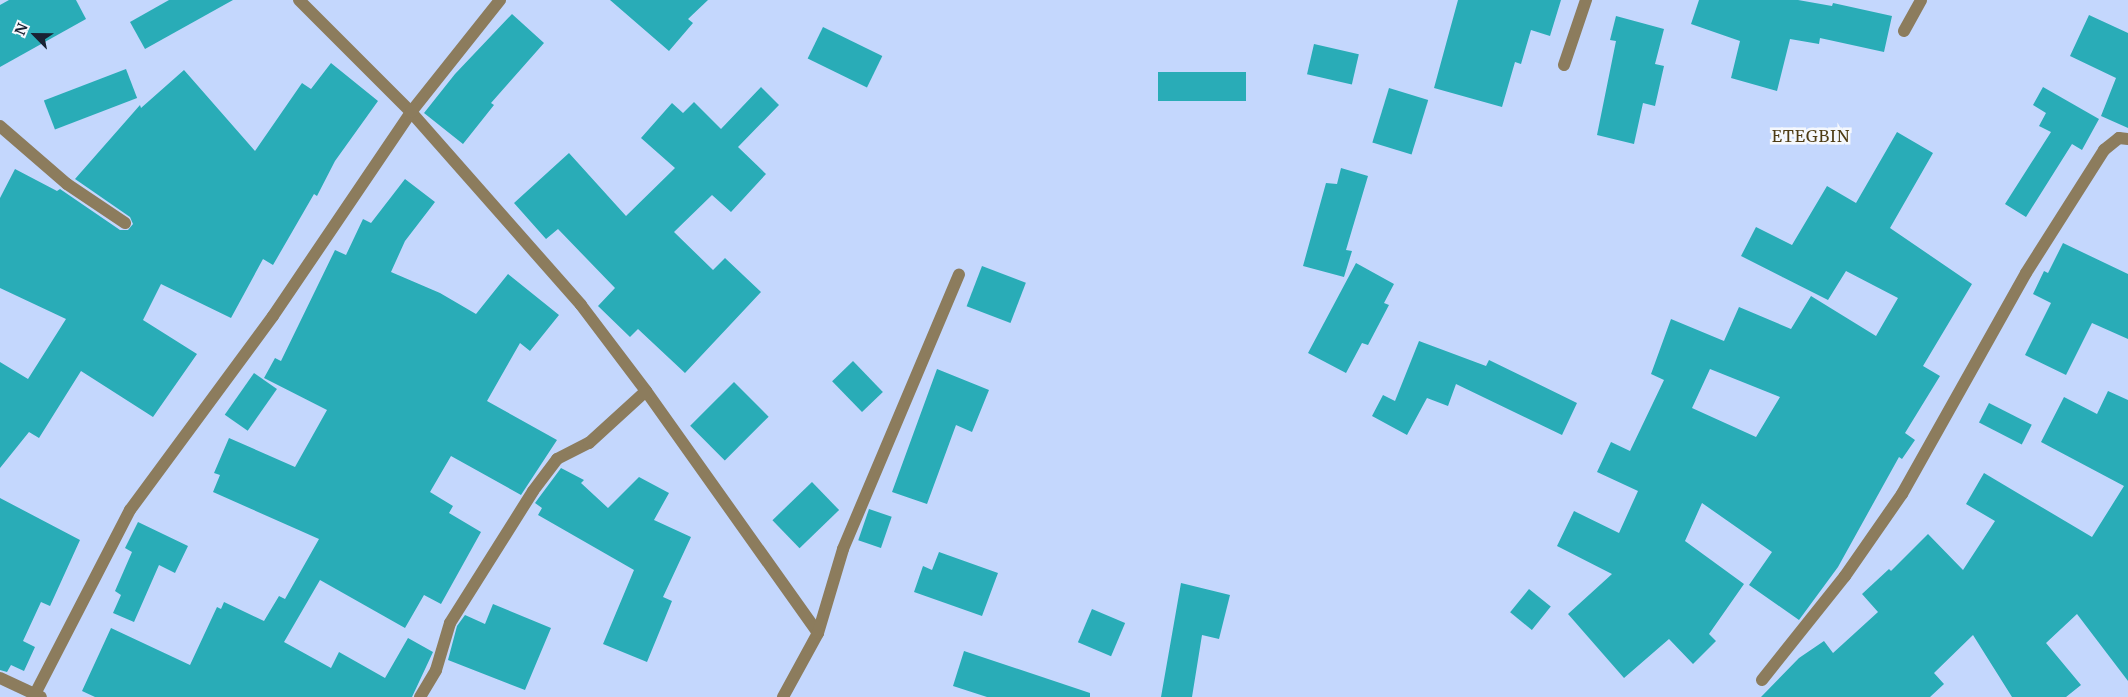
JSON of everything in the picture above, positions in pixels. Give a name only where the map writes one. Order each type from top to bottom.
[{"type":"street","points":[[299,0],[411,112],[581,305],[646,391],[818,633]]},
{"type":"street","points":[[0,678],[38,696],[130,510],[273,316],[411,112],[500,0]]},
{"type":"street","points":[[1564,66],[1586,0]]},
{"type":"street","points":[[1904,31],[1921,0]]},
{"type":"street","points":[[0,126],[67,184],[125,223]]},
{"type":"street","points":[[1762,680],[1845,576],[1902,494],[2026,273],[2104,150],[2119,138],[2128,139]]},
{"type":"street","points":[[783,697],[818,633],[843,549],[960,275]]},
{"type":"street","points":[[420,697],[436,670],[450,623],[533,491],[557,459],[589,442],[646,391]]},
{"type":"building","points":[[9,0],[76,0],[86,19],[0,67],[0,5]]},
{"type":"building","points":[[169,0],[233,0],[145,49],[130,22]]},
{"type":"building","points":[[610,0],[708,0],[688,19],[693,23],[669,51]]},
{"type":"building","points":[[1458,0],[1561,0],[1550,36],[1531,30],[1521,64],[1515,62],[1502,107],[1434,88]]},
{"type":"building","points":[[1699,0],[1798,0],[1832,6],[1833,3],[1892,16],[1884,52],[1820,38],[1819,44],[1790,39],[1777,91],[1731,78],[1740,41],[1691,24]]},
{"type":"building","points":[[512,14],[544,43],[491,103],[494,105],[463,144],[424,113],[455,74]]},
{"type":"building","points":[[2089,15],[2128,33],[2128,128],[2101,116],[2116,78],[2070,56]]},
{"type":"building","points":[[1616,16],[1664,29],[1655,64],[1664,66],[1655,106],[1643,103],[1634,144],[1597,135],[1616,41],[1610,40]]},
{"type":"building","points":[[823,27],[882,56],[867,87],[808,58]]},
{"type":"building","points":[[1314,44],[1359,54],[1352,85],[1307,74]]},
{"type":"building","points":[[331,63],[378,101],[335,161],[317,196],[314,194],[273,265],[263,259],[231,318],[161,284],[143,320],[197,354],[153,417],[81,371],[39,438],[29,432],[0,468],[0,362],[28,379],[66,319],[0,288],[0,198],[15,169],[57,191],[60,189],[120,230],[128,230],[133,224],[130,217],[75,179],[140,105],[141,108],[184,70],[255,151],[302,83],[311,89]]},
{"type":"building","points":[[126,69],[137,98],[55,129],[44,101]]},
{"type":"building","points":[[1158,72],[1246,72],[1246,101],[1158,101]]},
{"type":"building","points":[[761,87],[779,105],[738,147],[766,174],[731,212],[712,195],[674,232],[713,270],[725,258],[761,292],[685,373],[638,329],[630,337],[598,306],[615,288],[558,229],[546,239],[514,203],[569,153],[626,216],[675,168],[641,138],[672,103],[683,113],[694,102],[721,129]]},
{"type":"building","points":[[2043,87],[2099,119],[2082,150],[2072,144],[2026,217],[2005,204],[2051,132],[2039,126],[2046,113],[2033,105]]},
{"type":"building","points":[[1389,88],[1428,100],[1412,154],[1372,143]]},
{"type":"building","points":[[1897,132],[1933,153],[1890,228],[1972,284],[1923,366],[1940,376],[1905,433],[1915,440],[1902,459],[1899,457],[1838,567],[1799,620],[1749,585],[1772,552],[1702,503],[1685,541],[1744,584],[1709,634],[1716,641],[1693,664],[1669,639],[1624,678],[1568,614],[1612,574],[1557,546],[1574,511],[1619,533],[1638,491],[1597,472],[1611,442],[1630,451],[1664,380],[1651,374],[1671,319],[1724,341],[1739,307],[1791,329],[1811,296],[1876,336],[1898,298],[1846,271],[1828,300],[1741,256],[1756,227],[1792,245],[1827,186],[1856,203]],"holes":[[[1710,369],[1780,397],[1756,437],[1692,408]]]},
{"type":"building","points":[[1341,168],[1368,176],[1346,250],[1352,251],[1344,277],[1303,266],[1326,183],[1337,184]]},
{"type":"building","points":[[405,179],[435,202],[405,241],[391,272],[440,293],[476,314],[508,274],[559,315],[530,351],[520,343],[487,401],[557,440],[521,495],[451,456],[430,492],[453,506],[449,513],[481,532],[441,604],[424,595],[405,628],[320,580],[284,642],[331,668],[339,652],[385,678],[408,638],[433,652],[412,697],[95,697],[82,691],[111,628],[190,665],[217,607],[221,609],[224,602],[264,621],[279,596],[285,599],[319,539],[213,492],[220,475],[214,473],[229,438],[295,467],[327,410],[264,378],[275,358],[281,361],[335,250],[346,255],[363,219],[371,223]]},
{"type":"building","points":[[2063,243],[2128,274],[2128,339],[2092,323],[2066,375],[2025,355],[2051,303],[2033,294],[2044,271],[2048,273]]},
{"type":"building","points":[[1356,263],[1394,284],[1384,303],[1389,305],[1368,345],[1362,343],[1346,373],[1308,353]]},
{"type":"building","points":[[982,266],[1026,283],[1010,323],[967,306]]},
{"type":"building","points":[[1419,341],[1486,366],[1489,360],[1577,403],[1562,435],[1456,384],[1448,406],[1427,398],[1407,435],[1372,416],[1383,395],[1395,401]]},
{"type":"building","points":[[853,361],[883,392],[862,412],[832,381]]},
{"type":"building","points":[[937,369],[989,390],[972,432],[956,425],[927,504],[892,492]]},
{"type":"building","points":[[254,373],[277,389],[248,431],[225,415]]},
{"type":"building","points":[[734,382],[769,417],[725,460],[690,426]]},
{"type":"building","points":[[2108,391],[2128,400],[2128,681],[2077,614],[2046,643],[2081,685],[2066,697],[2012,697],[1973,635],[1934,673],[1944,684],[1930,697],[1761,697],[1799,658],[1824,641],[1833,653],[1878,612],[1862,594],[1889,569],[1891,571],[1928,534],[1963,570],[1995,521],[1966,504],[1984,473],[2092,537],[2124,486],[2041,442],[2064,397],[2097,414]]},
{"type":"building","points":[[1989,403],[2032,425],[2022,444],[1979,423]]},
{"type":"building","points":[[561,468],[584,480],[581,483],[608,508],[639,477],[669,493],[654,520],[691,537],[663,597],[672,601],[647,662],[603,644],[634,570],[538,515],[542,508],[535,503]]},
{"type":"building","points":[[812,482],[839,510],[800,548],[772,520]]},
{"type":"building","points":[[0,498],[80,540],[50,606],[41,602],[23,641],[35,647],[24,671],[11,665],[7,672],[0,670]]},
{"type":"building","points":[[869,509],[892,517],[881,548],[858,540]]},
{"type":"building","points":[[138,522],[188,546],[175,573],[159,565],[134,622],[113,613],[121,595],[115,591],[132,552],[125,548]]},
{"type":"building","points":[[939,552],[998,573],[982,616],[914,592],[923,566],[932,570]]},
{"type":"building","points":[[1181,583],[1230,595],[1219,639],[1202,635],[1192,697],[1161,697]]},
{"type":"building","points":[[1529,589],[1551,607],[1532,630],[1510,612]]},
{"type":"building","points":[[493,604],[551,628],[525,690],[448,660],[457,626],[465,615],[485,624]]},
{"type":"building","points":[[1092,609],[1125,623],[1111,656],[1078,642]]},
{"type":"building","points":[[964,651],[1090,693],[1090,697],[987,697],[953,686]]},
{"type":"district","name":"ETEGBIN","points":[[1811,136]]}]
